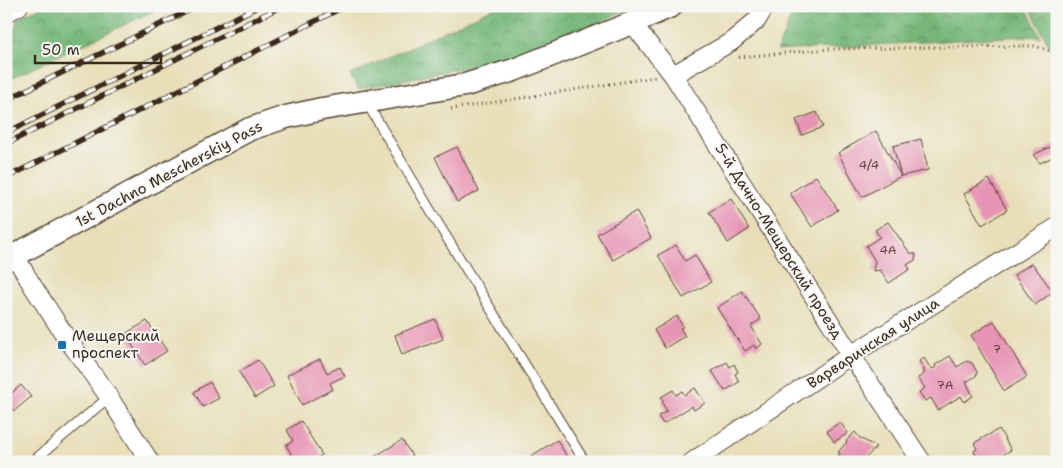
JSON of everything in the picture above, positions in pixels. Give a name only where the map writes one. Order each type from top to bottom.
[{"type":"street","points":[[6,13],[19,6]]},
{"type":"street","name":"1st Dachno Mescherskiy Pass","points":[[11,258],[250,129],[286,117],[366,101],[465,85],[514,70],[671,6]]},
{"type":"street","points":[[673,75],[731,42],[757,20],[765,6]]},
{"type":"street","name":"5-й Дачно-Мещерский проезд","points":[[632,23],[673,75],[851,355],[922,462]]},
{"type":"street","name":"Варваринская улица","points":[[692,462],[851,355],[1057,227]]},
{"type":"street","points":[[11,258],[109,397],[150,462]]},
{"type":"lane","points":[[366,101],[439,225],[585,462]]},
{"type":"lane","points":[[32,462],[109,397]]},
{"type":"path","points":[[734,58],[828,49],[867,48],[1035,46],[1057,52]]},
{"type":"path","points":[[442,110],[673,75]]},
{"type":"green space","points":[[44,6],[164,6],[6,81],[17,18]]},
{"type":"green space","points":[[498,6],[637,6],[520,56],[358,89],[350,75]]},
{"type":"green space","points":[[791,6],[1025,6],[1041,37],[1024,36],[777,51],[793,12]]},
{"type":"green space","points":[[1029,6],[1057,6],[1057,61]]},
{"type":"building","points":[[817,112],[823,127],[802,135],[796,120]]},
{"type":"building","points":[[876,131],[901,176],[862,197],[838,153]]},
{"type":"building","points":[[921,139],[928,170],[901,176],[893,146]]},
{"type":"building","points":[[1057,144],[1057,155],[1040,163],[1033,155]]},
{"type":"building","points":[[457,147],[479,191],[457,202],[435,157]]},
{"type":"building","points":[[816,176],[838,210],[812,227],[790,193]]},
{"type":"building","points":[[989,179],[1007,210],[982,225],[964,194]]},
{"type":"building","points":[[731,199],[749,229],[728,243],[709,212]]},
{"type":"building","points":[[636,211],[651,238],[613,260],[597,234]]},
{"type":"building","points":[[888,222],[910,253],[916,254],[915,260],[907,265],[910,269],[889,283],[880,270],[873,271],[875,261],[866,246],[880,237],[875,230]]},
{"type":"building","points":[[676,245],[685,261],[695,255],[711,282],[683,298],[658,255]]},
{"type":"building","points":[[1032,263],[1053,292],[1035,305],[1014,275]]},
{"type":"building","points":[[742,291],[761,319],[751,326],[762,344],[756,349],[754,345],[745,351],[717,308]]},
{"type":"building","points":[[677,316],[683,327],[680,328],[685,336],[665,348],[654,330]]},
{"type":"building","points":[[435,319],[443,339],[402,355],[395,335]]},
{"type":"building","points":[[147,321],[167,351],[145,365],[125,334]]},
{"type":"building","points":[[994,321],[1027,377],[1004,391],[971,335]]},
{"type":"building","points":[[950,356],[957,367],[967,361],[972,363],[977,372],[976,376],[966,382],[973,396],[964,402],[961,396],[938,410],[931,398],[925,401],[919,392],[925,388],[918,378],[924,374],[919,361],[924,358],[933,369],[936,367],[935,365]]},
{"type":"building","points":[[320,359],[327,373],[340,367],[345,376],[330,383],[333,389],[302,405],[287,375]]},
{"type":"building","points":[[258,360],[274,386],[255,398],[239,372]]},
{"type":"building","points":[[727,362],[730,367],[734,364],[738,372],[735,374],[739,382],[725,391],[712,371]]},
{"type":"building","points":[[210,382],[219,398],[203,407],[194,392]]},
{"type":"building","points":[[21,385],[31,397],[14,411],[6,402],[6,398]]},
{"type":"building","points":[[695,388],[705,403],[694,410],[692,406],[663,424],[658,416],[667,411],[661,397],[673,390],[676,395],[682,391],[685,395]]},
{"type":"building","points":[[301,421],[322,455],[310,462],[306,460],[296,462],[286,445],[293,441],[287,430]]},
{"type":"building","points":[[840,422],[848,433],[834,442],[827,431]]},
{"type":"building","points":[[999,429],[1011,450],[991,462],[984,462],[983,459],[979,461],[974,451],[977,449],[974,443]]},
{"type":"building","points":[[855,432],[860,438],[876,447],[862,462],[836,462],[840,453],[838,452]]},
{"type":"building","points":[[402,440],[416,462],[376,462],[374,457]]},
{"type":"building","points":[[557,440],[570,462],[535,462],[531,456]]},
{"type":"railway","points":[[6,100],[198,6]]},
{"type":"railway","points":[[6,133],[259,6]]},
{"type":"railway","points":[[6,144],[282,6]]},
{"type":"railway","points":[[6,178],[345,6]]},
{"type":"place","name":"Мещерский проспект","points":[[62,345]]}]
